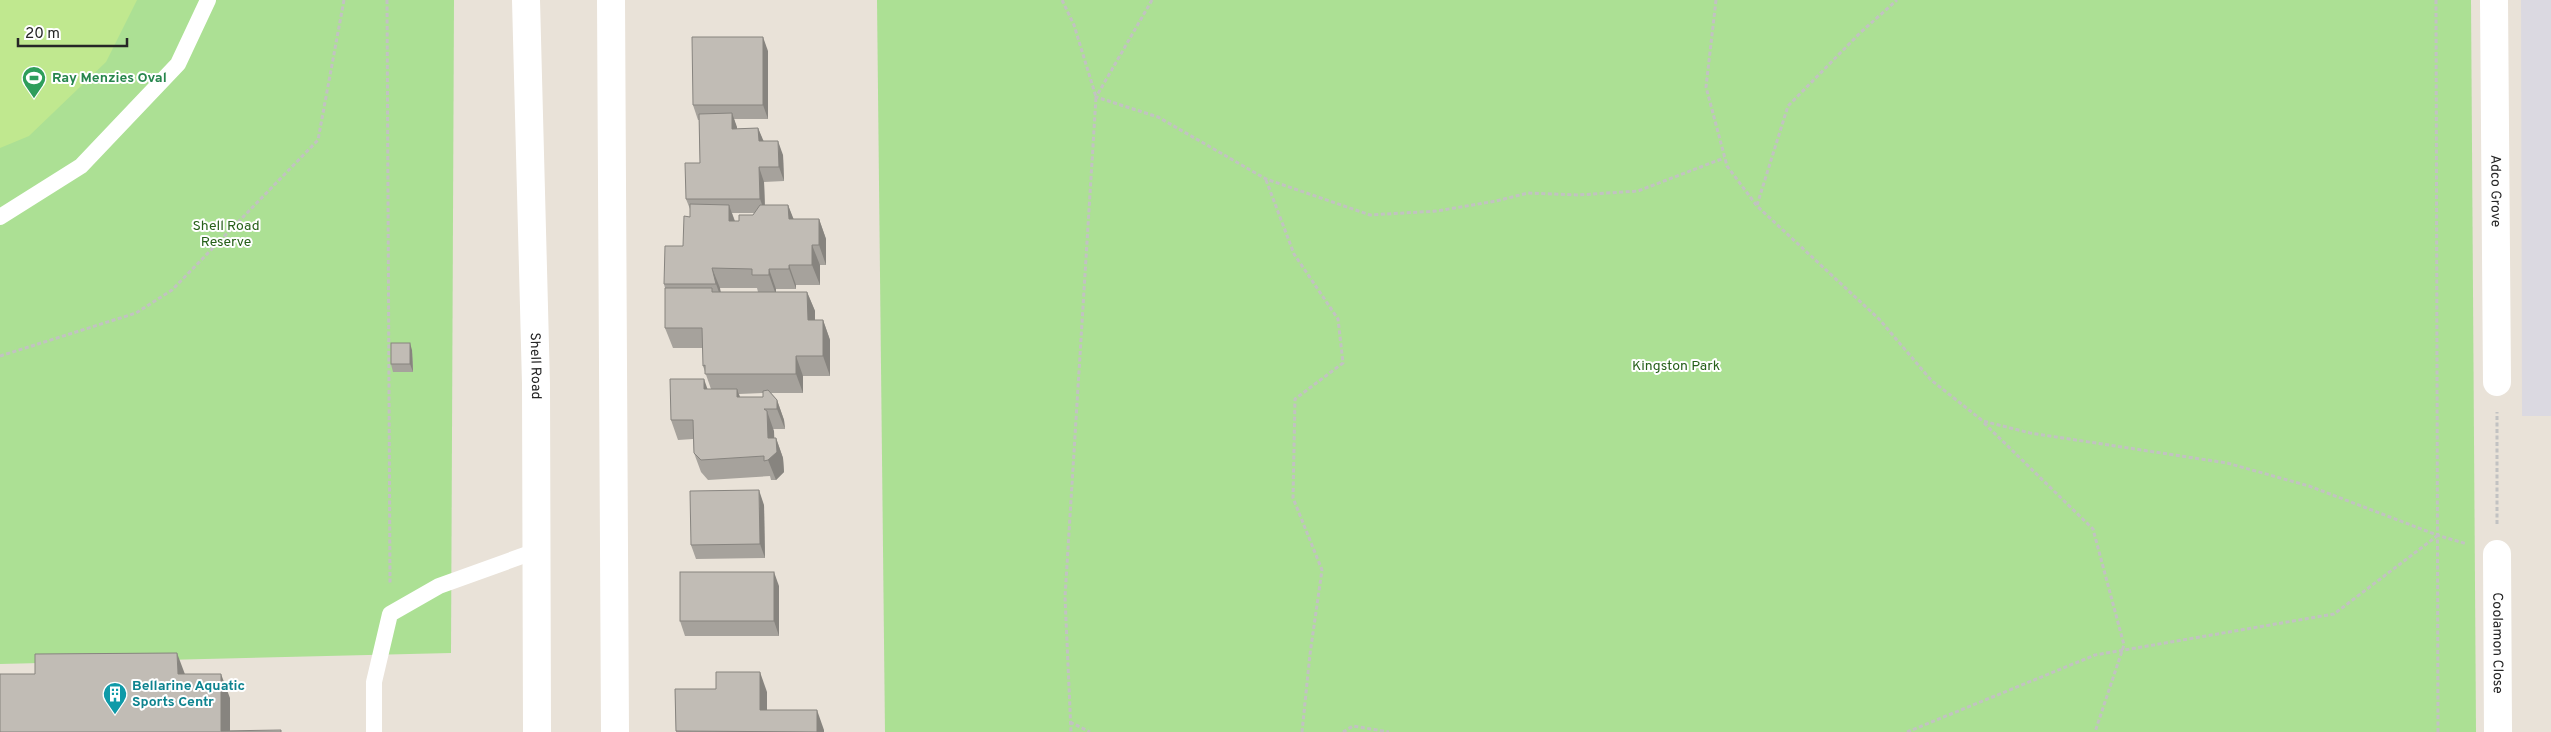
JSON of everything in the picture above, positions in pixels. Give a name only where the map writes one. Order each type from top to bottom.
[{"type":"street","name":"Shell Road","points":[[526,0],[536,384],[537,732]]},
{"type":"street","points":[[611,0],[615,732]]},
{"type":"street","name":"Adco Grove","points":[[2494,0],[2497,382]]},
{"type":"street","name":"Coolamon Close","points":[[2496,554],[2498,732]]},
{"type":"lane","points":[[0,217],[81,166],[87,160],[178,64],[208,0]]},
{"type":"lane","points":[[374,732],[374,682],[390,614],[439,586],[536,551]]},
{"type":"path","points":[[0,356],[136,313],[172,290],[318,140],[344,0]]},
{"type":"path","points":[[387,0],[390,614]]},
{"type":"path","points":[[1062,0],[1074,25],[1096,97],[1065,597],[1071,732]]},
{"type":"path","points":[[1096,97],[1152,0]]},
{"type":"path","points":[[1716,0],[1706,87],[1727,166],[1757,206],[1879,319],[1931,380],[1983,421],[2093,529],[2124,645],[2095,732]]},
{"type":"path","points":[[1757,206],[1788,106],[1861,32],[1897,0]]},
{"type":"path","points":[[2436,0],[2438,732]]},
{"type":"path","points":[[1096,97],[1158,117],[1266,179],[1370,215],[1437,211],[1496,202],[1528,194],[1578,195],[1638,191],[1724,158]]},
{"type":"path","points":[[1266,179],[1294,254],[1338,319],[1343,363],[1296,399],[1293,498],[1322,570],[1310,654],[1302,732]]},
{"type":"path","points":[[2496,554],[2497,382]]},
{"type":"path","points":[[1983,421],[2030,433],[2227,463],[2309,486],[2437,535]]},
{"type":"path","points":[[1907,732],[2095,655],[2334,614],[2437,535]]},
{"type":"path","points":[[1070,722],[1090,732]]},
{"type":"path","points":[[1343,732],[1353,726],[1389,732]]},
{"type":"shaded area","points":[[2521,0],[2551,0],[2551,416],[2522,416]]},
{"type":"green space","name":"Shell Road Reserve","points":[[0,0],[454,0],[451,653],[0,664]]},
{"type":"green space","name":"Ray Menzies Oval","points":[[0,0],[137,0],[106,62],[29,136],[0,148]]},
{"type":"green space","name":"Kingston Park","points":[[877,0],[2471,0],[2476,732],[885,732]]},
{"type":"building","points":[[692,37],[763,37],[763,105],[693,105]]},
{"type":"building","points":[[732,113],[732,129],[758,128],[759,141],[778,141],[779,167],[759,167],[760,199],[686,199],[685,163],[700,163],[699,114]]},
{"type":"building","points":[[690,204],[729,205],[729,221],[739,221],[739,215],[753,215],[760,205],[788,205],[789,219],[819,219],[819,245],[812,245],[812,265],[789,265],[789,269],[769,269],[769,275],[752,275],[752,269],[712,268],[716,284],[664,284],[665,246],[683,246],[684,216],[690,217]]},
{"type":"building","points":[[665,288],[712,288],[712,292],[807,292],[808,320],[823,320],[823,356],[796,356],[796,374],[705,374],[702,328],[665,328]]},
{"type":"building","points":[[391,343],[410,343],[410,364],[391,364]]},
{"type":"building","points":[[670,379],[704,379],[704,389],[737,389],[737,397],[763,397],[763,391],[768,390],[777,400],[777,409],[764,409],[767,411],[768,438],[776,438],[777,452],[764,461],[764,456],[701,460],[694,453],[693,420],[671,420]]},
{"type":"building","points":[[759,490],[760,544],[691,545],[690,491]]},
{"type":"building","points":[[680,572],[774,572],[774,621],[680,621]]},
{"type":"building","name":"Bellarine Aquatic Sports Centr","points":[[177,653],[178,674],[221,674],[221,731],[281,730],[281,732],[0,732],[0,674],[35,674],[35,654]]},
{"type":"building","points":[[716,672],[760,672],[760,710],[817,710],[817,732],[676,731],[675,689],[716,689]]},
{"type":"place","name":"Ray Menzies Oval","points":[[34,99]]},
{"type":"place","name":"Bellarine Aquatic Sports Centr","points":[[115,715]]}]
